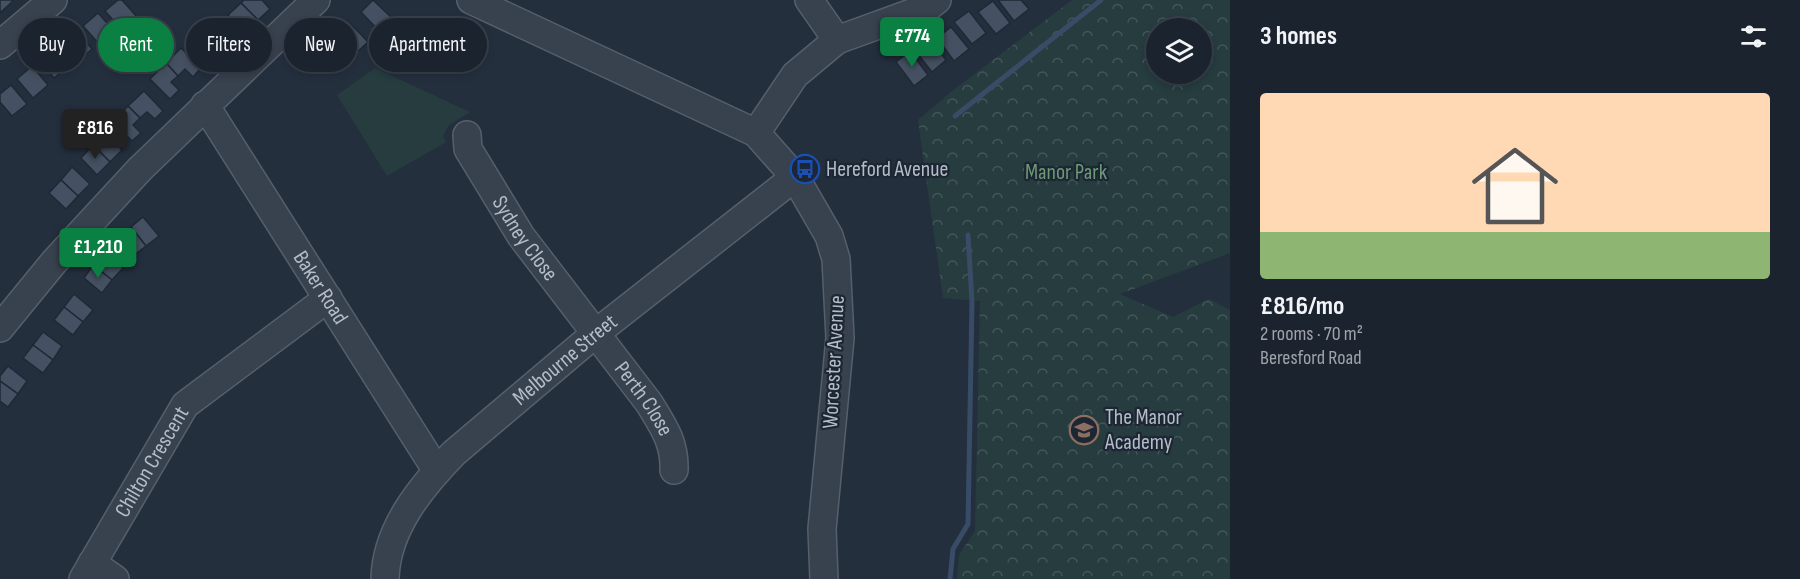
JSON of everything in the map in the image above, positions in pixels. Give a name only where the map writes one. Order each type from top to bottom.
[{"type":"street","points":[[0,45],[53,0]]},
{"type":"street","points":[[0,327],[54,262],[132,177],[316,0]]},
{"type":"street","name":"Worcester Avenue","points":[[471,0],[756,134],[795,177],[829,237],[836,259],[840,338],[822,529],[824,579]]},
{"type":"street","points":[[809,0],[837,40]]},
{"type":"street","points":[[756,134],[795,75],[837,40],[928,7],[937,0]]},
{"type":"street","name":"Baker Road","points":[[205,105],[437,471]]},
{"type":"street","name":"Sydney Close","points":[[467,135],[468,149],[521,236],[596,333]]},
{"type":"street","name":"Melbourne Street","points":[[385,579],[386,561],[406,510],[454,453],[596,333],[795,177]]},
{"type":"street","name":"Chilton Crescent","points":[[88,571],[185,405],[328,298]]},
{"type":"street","name":"Perth Close","points":[[596,333],[666,431],[675,454],[674,470]]},
{"type":"street","points":[[88,571],[115,579]]},
{"type":"green space","name":"Manor Park","points":[[1072,0],[1230,0],[1230,253],[1120,294],[1173,317],[1209,299],[1230,310],[1230,579],[957,579],[959,555],[975,531],[980,301],[943,298],[918,120],[951,92]]},
{"type":"green space","points":[[369,72],[384,72],[470,112],[448,126],[443,136],[446,142],[387,176],[337,95]]},
{"type":"building","points":[[0,0],[12,0],[13,1],[0,13]]},
{"type":"building","points":[[118,0],[122,0],[137,17],[111,18],[105,11]]},
{"type":"building","points":[[244,0],[262,0],[270,9],[260,18],[256,18],[241,3]]},
{"type":"building","points":[[373,0],[392,18],[369,18],[369,20],[361,12]]},
{"type":"building","points":[[998,0],[1021,0],[1029,9],[1014,21]]},
{"type":"building","points":[[993,1],[1010,23],[996,34],[978,12]]},
{"type":"building","points":[[241,3],[256,18],[231,18],[228,15]]},
{"type":"building","points":[[969,11],[986,33],[972,44],[954,22]]},
{"type":"building","points":[[98,13],[102,18],[98,18],[98,43],[86,29],[86,23]]},
{"type":"building","points":[[951,27],[969,49],[954,61],[937,38]]},
{"type":"building","points":[[357,30],[368,42],[357,52]]},
{"type":"building","points":[[928,36],[946,60],[932,72],[913,48]]},
{"type":"building","points":[[86,42],[92,49],[86,54]]},
{"type":"building","points":[[181,48],[186,53],[186,70],[178,76],[174,72],[174,55]]},
{"type":"building","points":[[910,51],[928,75],[914,86],[896,62]]},
{"type":"building","points":[[25,72],[37,72],[48,85],[33,98],[17,79]]},
{"type":"building","points":[[49,72],[62,72],[54,78]]},
{"type":"building","points":[[157,72],[174,72],[178,76],[171,82],[179,90],[170,99],[150,79]]},
{"type":"building","points":[[188,72],[197,72],[193,77]]},
{"type":"building","points":[[11,85],[27,104],[12,116],[0,102],[0,94]]},
{"type":"building","points":[[144,91],[163,111],[155,119],[147,112],[140,118],[128,106]]},
{"type":"building","points":[[128,106],[140,118],[133,125],[141,133],[132,141],[113,122]]},
{"type":"building","points":[[105,133],[122,150],[110,162],[93,145]]},
{"type":"building","points":[[93,145],[110,162],[97,175],[81,158]]},
{"type":"building","points":[[72,167],[90,184],[78,196],[61,180]]},
{"type":"building","points":[[61,180],[78,196],[66,209],[49,193]]},
{"type":"building","points":[[143,217],[159,236],[146,246],[131,227]]},
{"type":"building","points":[[131,227],[146,246],[133,256],[118,237]]},
{"type":"building","points":[[104,252],[123,268],[112,280],[93,265]]},
{"type":"building","points":[[93,265],[112,280],[102,293],[84,278]]},
{"type":"building","points":[[74,294],[93,310],[83,322],[64,307]]},
{"type":"building","points":[[64,307],[83,322],[73,335],[54,320]]},
{"type":"building","points":[[43,332],[62,346],[53,360],[33,345]]},
{"type":"building","points":[[33,345],[53,360],[43,373],[23,358]]},
{"type":"building","points":[[8,366],[27,381],[18,394],[0,381],[0,376]]},
{"type":"building","points":[[0,381],[18,394],[8,407],[0,401]]},
{"type":"waterway","points":[[955,116],[1101,0]]},
{"type":"waterway","points":[[950,579],[953,549],[968,524],[972,302],[968,235]]},
{"type":"place","name":"Hereford Avenue","points":[[805,169]]},
{"type":"place","name":"The Manor Academy","points":[[1084,430]]}]
